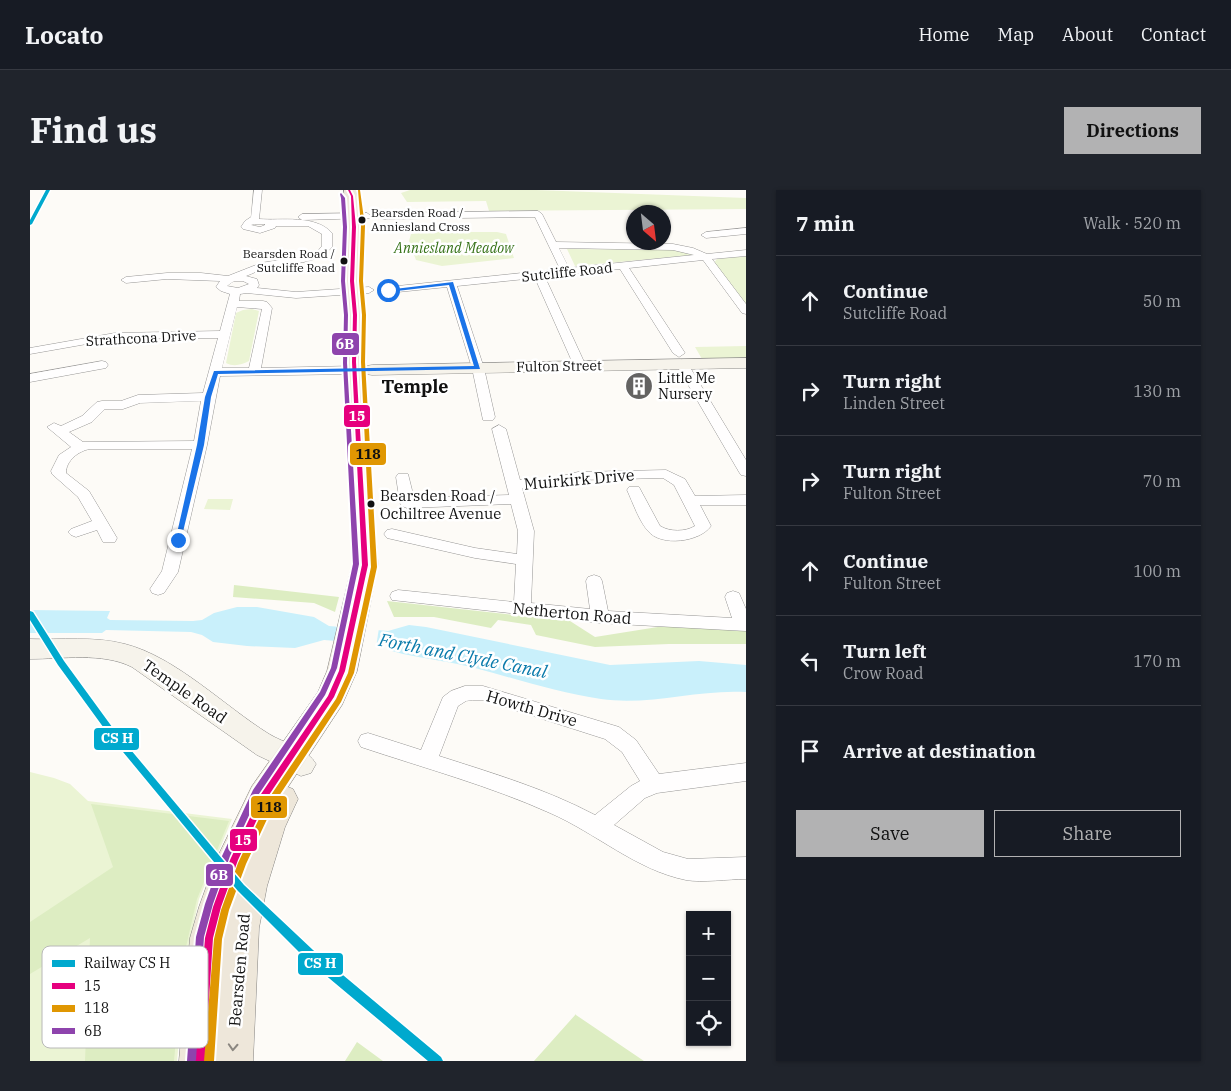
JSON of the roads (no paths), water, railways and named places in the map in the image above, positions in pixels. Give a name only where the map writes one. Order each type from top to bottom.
[{"type":"main road","name":"Bearsden Road","points":[[208,947],[217,907],[251,820],[294,761],[328,728],[345,701],[356,673],[355,645],[362,612],[378,564],[379,534],[363,370],[360,216],[353,191]]},
{"type":"main road","name":"Bearsden Road","points":[[232,1061],[240,928],[249,886],[268,827],[294,761]]},
{"type":"main road","name":"Bearsden Road","points":[[200,1061],[201,1048]]},
{"type":"street","points":[[258,190],[262,222],[360,216]]},
{"type":"street","points":[[383,216],[538,214],[566,272]]},
{"type":"street","points":[[158,589],[170,572],[200,445],[208,397],[216,372],[237,284],[274,262],[310,258],[325,251],[327,247],[326,233],[322,228],[302,223],[281,221]]},
{"type":"street","points":[[706,235],[746,231]]},
{"type":"street","points":[[554,245],[673,247],[690,250],[705,257],[746,311]]},
{"type":"street","name":"Sutcliffe Road","points":[[388,290],[746,253]]},
{"type":"street","points":[[623,266],[745,468]]},
{"type":"street","points":[[540,274],[580,366]]},
{"type":"street","points":[[126,280],[167,276],[201,276],[265,291],[296,294],[361,290]]},
{"type":"street","points":[[451,283],[478,368],[488,418]]},
{"type":"street","points":[[237,284],[267,308],[254,372]]},
{"type":"street","points":[[263,304],[307,300]]},
{"type":"street","name":"Strathcona Drive","points":[[30,351],[101,356],[224,334]]},
{"type":"street","points":[[30,378],[101,356]]},
{"type":"street","name":"Fulton Street","points":[[216,372],[580,366],[680,359],[746,363]]},
{"type":"street","points":[[80,447],[57,429],[87,419],[98,406],[122,405],[145,398],[208,397]]},
{"type":"street","points":[[500,429],[526,531],[522,609]]},
{"type":"street","points":[[109,538],[78,488],[60,476],[58,471],[64,458],[80,447],[90,445],[200,445]]},
{"type":"street","name":"Muirkirk Drive","points":[[404,477],[407,503],[516,492],[578,476],[666,474],[680,482],[691,501],[702,529],[690,534],[662,534],[654,529],[634,490]]},
{"type":"street","points":[[691,501],[746,500]]},
{"type":"street","points":[[76,532],[101,524]]},
{"type":"street","points":[[392,534],[485,555],[525,560]]},
{"type":"street","points":[[594,581],[600,617]]},
{"type":"street","name":"Netherton Road","points":[[398,596],[600,617],[744,625]]},
{"type":"street","points":[[734,597],[744,625]]},
{"type":"street","name":"Temple Road","points":[[30,649],[104,650],[137,658],[195,696],[257,741],[294,761]]},
{"type":"street","name":"Howth Drive","points":[[427,760],[450,702],[456,695],[469,692],[483,693],[612,733],[629,746],[654,784]]},
{"type":"street","points":[[368,741],[528,794],[598,826],[655,859],[672,866],[688,870],[746,868]]},
{"type":"street","points":[[598,826],[638,792],[654,784],[746,772]]},
{"type":"water","name":"Forth and Clyde Canal","points":[[237,607],[257,607],[314,617],[329,626],[388,631],[409,625],[426,627],[610,665],[699,661],[746,665],[746,692],[710,693],[619,701],[569,693],[466,666],[403,654],[392,651],[386,645],[324,640],[295,648],[247,646],[213,642],[202,635],[191,632],[106,630],[102,633],[30,633],[30,610],[110,611],[107,618],[110,620],[193,621],[202,620],[214,613]]},
{"type":"place","name":"Bearsden Road / Anniesland Cross","points":[[362,220]]},
{"type":"place","name":"Bearsden Road / Sutcliffe Road","points":[[344,261]]},
{"type":"place","name":"Little Me Nursery","points":[[639,386]]},
{"type":"place","name":"Bearsden Road / Ochiltree Avenue","points":[[371,504]]},
{"type":"district","name":"Temple","points":[[415,387]]},
{"type":"park label","name":"Anniesland Meadow","points":[[454,248]]}]
